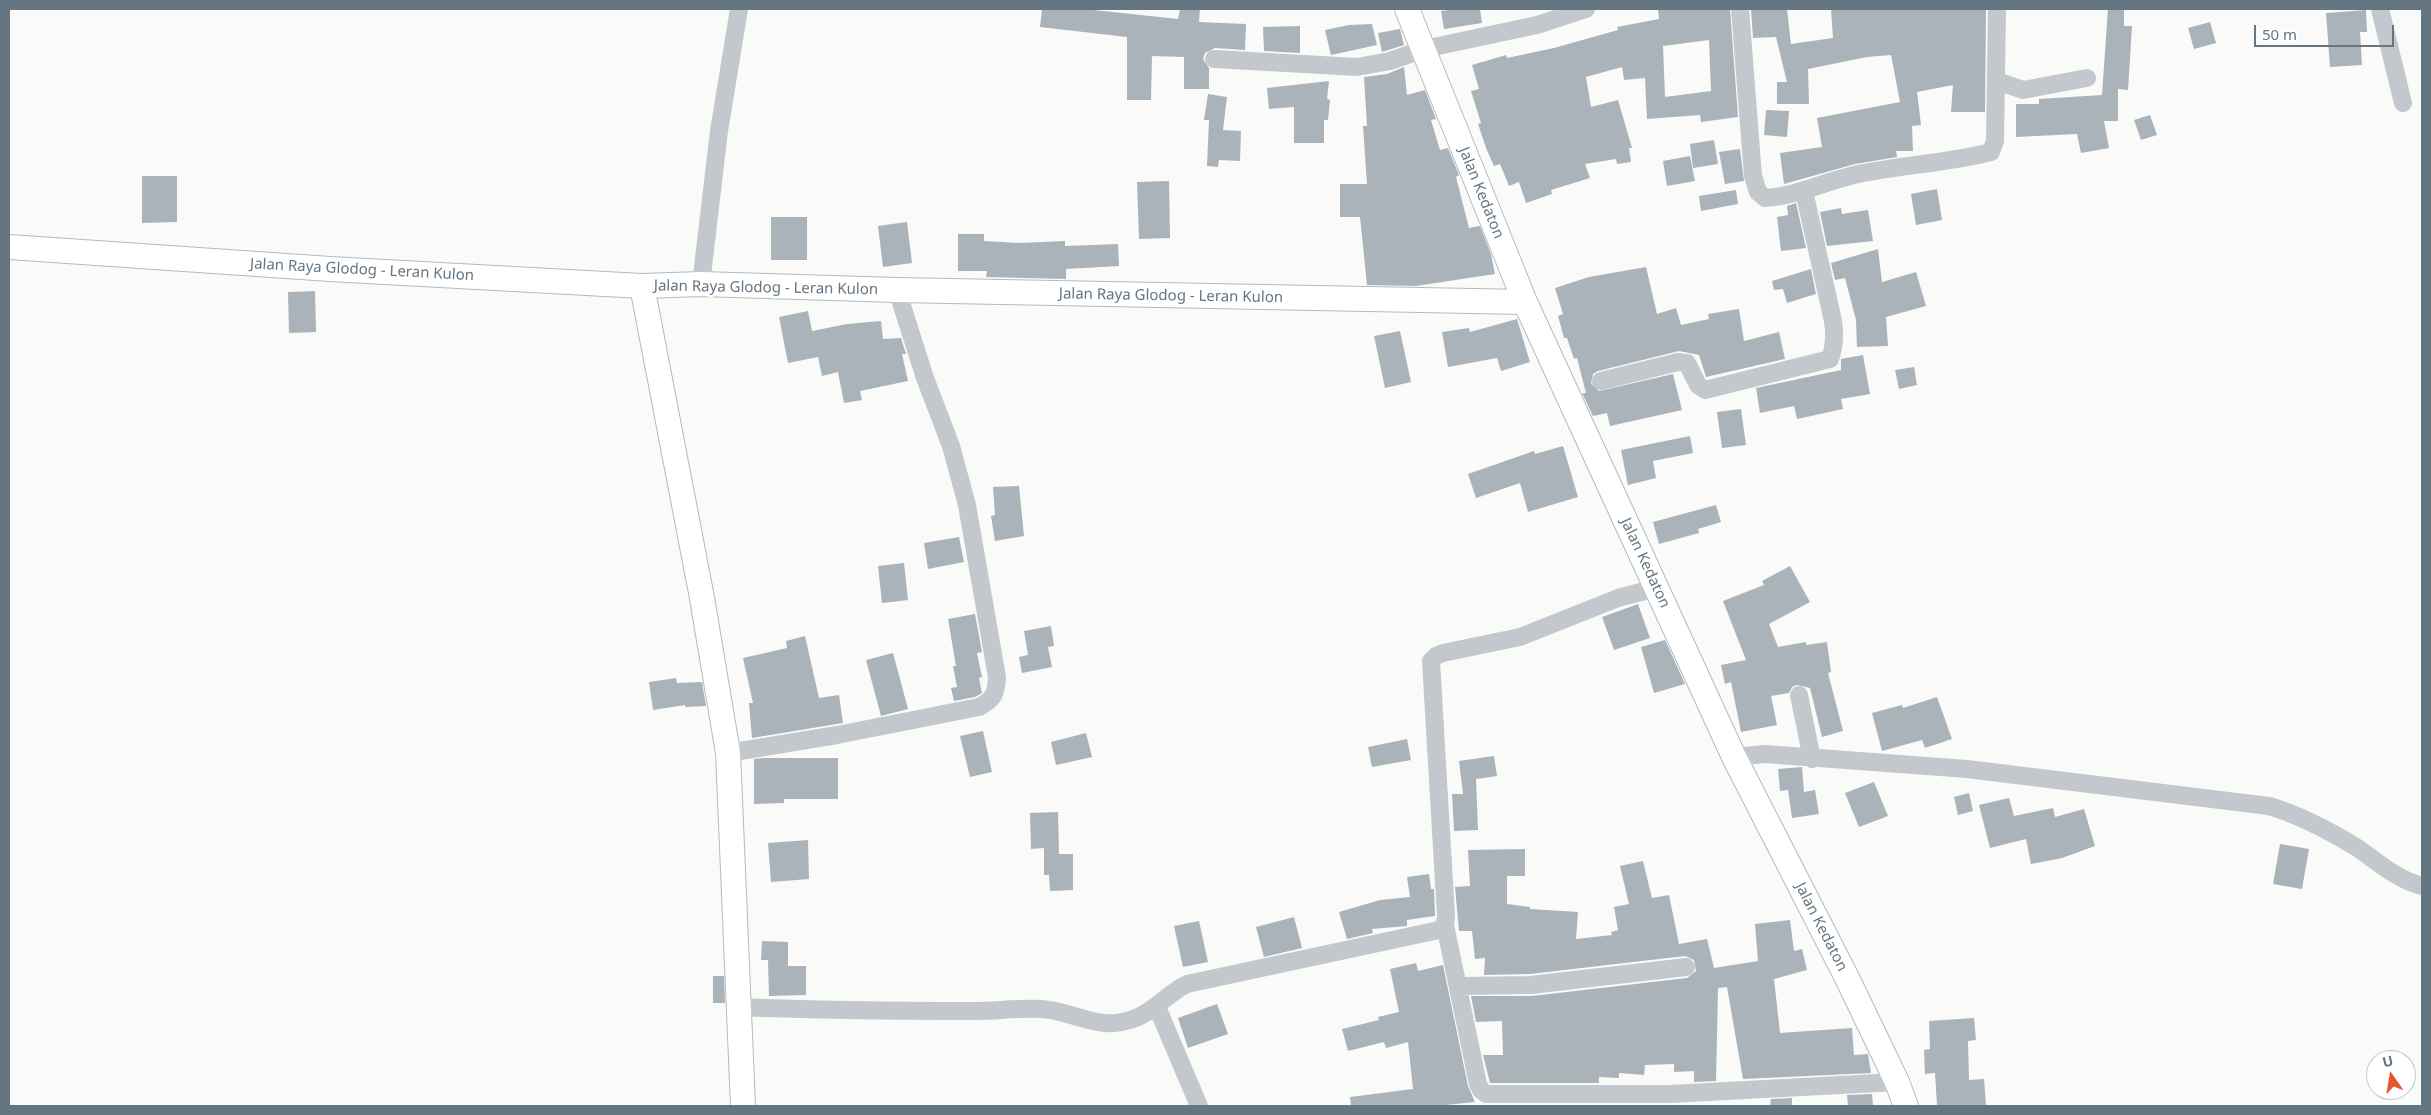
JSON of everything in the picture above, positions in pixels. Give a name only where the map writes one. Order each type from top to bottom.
[{"type":"street","points":[[701,284],[719,131],[739,9]]},
{"type":"street","name":"Jalan Kedaton","points":[[1406,9],[1424,49],[1525,302],[1734,758],[1847,978],[1897,1082],[1906,1106]]},
{"type":"street","points":[[1214,59],[1358,67],[1390,61],[1424,49],[1537,25],[1586,9]]},
{"type":"street","points":[[1740,9],[1753,176],[1758,192],[1765,198],[1781,197],[1842,178],[1888,168],[1964,158],[1992,152],[1995,142],[1997,9]]},
{"type":"street","points":[[2380,9],[2403,103]]},
{"type":"street","points":[[1997,81],[2023,90],[2087,78]]},
{"type":"street","points":[[1600,381],[1678,362],[1687,363],[1698,385],[1705,390],[1830,359],[1834,343],[1833,321],[1804,191]]},
{"type":"street","name":"Jalan Raya Glodog - Leran Kulon","points":[[9,247],[330,269],[642,286],[701,284],[897,290],[1525,302]]},
{"type":"street","points":[[642,286],[702,598],[728,753],[743,1106]]},
{"type":"street","points":[[728,753],[837,735],[979,707],[991,701],[996,689],[997,677],[967,505],[951,446],[925,378],[897,290]]},
{"type":"street","points":[[1656,588],[1618,598],[1520,637],[1443,653],[1431,661],[1445,925],[1460,986],[1478,1084],[1486,1094],[1670,1094],[1897,1082]]},
{"type":"street","points":[[1799,694],[1812,759]]},
{"type":"street","points":[[1734,758],[1765,754],[1966,769],[2269,806],[2296,814],[2356,847],[2389,871],[2413,884],[2422,886]]},
{"type":"street","points":[[738,1007],[846,1011],[997,1011],[1042,1009],[1108,1024],[1123,1022],[1141,1016],[1157,1007],[1174,991],[1187,984],[1432,933],[1445,925]]},
{"type":"street","points":[[1460,986],[1531,985],[1686,967]]},
{"type":"street","points":[[1157,1007],[1199,1106]]},
{"type":"building","points":[[1042,9],[1085,9],[1178,19],[1180,9],[1200,9],[1199,22],[1246,24],[1245,50],[1215,48],[1205,53],[1203,59],[1209,68],[1209,89],[1184,89],[1184,57],[1152,56],[1151,100],[1127,100],[1127,37],[1040,27]]},
{"type":"building","points":[[1480,9],[1482,23],[1444,29],[1441,11]]},
{"type":"building","points":[[1730,9],[1738,117],[1701,122],[1700,115],[1647,119],[1645,78],[1624,80],[1622,67],[1586,77],[1591,107],[1618,100],[1632,148],[1629,148],[1631,162],[1617,164],[1616,159],[1585,164],[1590,178],[1551,190],[1552,194],[1526,203],[1519,182],[1509,186],[1500,164],[1494,166],[1486,148],[1478,124],[1481,123],[1471,91],[1479,89],[1472,65],[1506,55],[1507,58],[1554,48],[1618,30],[1617,27],[1659,19],[1658,10]],"holes":[[[1709,40],[1711,91],[1665,97],[1663,46]]]},
{"type":"building","points":[[1751,9],[1787,9],[1791,44],[1833,38],[1831,9],[1986,9],[1985,112],[1951,112],[1953,85],[1917,92],[1921,125],[1912,126],[1913,151],[1896,151],[1897,157],[1855,164],[1784,184],[1780,153],[1822,147],[1817,118],[1900,102],[1891,55],[1867,57],[1808,69],[1809,104],[1777,104],[1777,82],[1787,82],[1776,37],[1753,38]]},
{"type":"building","points":[[2108,9],[2124,9],[2124,26],[2132,26],[2128,90],[2118,89],[2118,121],[2104,121],[2109,148],[2081,153],[2077,134],[2016,137],[2016,104],[2039,104],[2039,99],[2102,95]]},
{"type":"building","points":[[2366,10],[2367,32],[2360,32],[2362,65],[2330,67],[2326,13]]},
{"type":"building","points":[[2210,22],[2216,43],[2194,49],[2188,28]]},
{"type":"building","points":[[1372,24],[1377,45],[1331,55],[1325,30],[1349,25]]},
{"type":"building","points":[[1300,26],[1300,53],[1264,51],[1263,27]]},
{"type":"building","points":[[1400,29],[1404,45],[1382,52],[1378,33]]},
{"type":"building","points":[[1404,67],[1407,95],[1425,90],[1436,119],[1431,120],[1440,150],[1448,148],[1459,175],[1456,177],[1469,228],[1480,226],[1491,254],[1495,274],[1416,286],[1367,285],[1360,217],[1340,217],[1340,184],[1367,184],[1363,126],[1367,126],[1364,77],[1387,74]]},
{"type":"building","points":[[1329,81],[1327,99],[1330,100],[1328,120],[1324,120],[1324,143],[1294,143],[1294,107],[1269,109],[1267,88]]},
{"type":"building","points":[[1208,94],[1227,97],[1223,130],[1241,131],[1240,161],[1219,160],[1218,167],[1207,166],[1209,120],[1204,120]]},
{"type":"building","points":[[1766,110],[1789,111],[1787,137],[1764,135]]},
{"type":"building","points":[[2150,115],[2157,135],[2141,140],[2134,120]]},
{"type":"building","points":[[1714,140],[1718,164],[1693,168],[1690,144]]},
{"type":"building","points":[[1740,149],[1744,181],[1725,184],[1719,152]]},
{"type":"building","points":[[1690,156],[1695,181],[1667,186],[1663,161]]},
{"type":"building","points":[[142,176],[177,176],[177,222],[142,223]]},
{"type":"building","points":[[1169,181],[1170,238],[1139,239],[1137,182]]},
{"type":"building","points":[[1937,189],[1942,220],[1916,225],[1911,194]]},
{"type":"building","points":[[1736,190],[1738,204],[1701,211],[1699,196]]},
{"type":"building","points":[[1796,203],[1806,248],[1781,251],[1777,217],[1788,215],[1787,206]]},
{"type":"building","points":[[1841,208],[1842,214],[1868,210],[1873,241],[1827,246],[1820,212]]},
{"type":"building","points":[[771,217],[807,217],[807,260],[771,260]]},
{"type":"building","points":[[907,222],[912,263],[883,267],[878,226]]},
{"type":"building","points":[[958,234],[984,234],[984,241],[1019,243],[1065,241],[1065,246],[1118,244],[1119,266],[1066,269],[1066,279],[986,277],[987,271],[958,271]]},
{"type":"building","points":[[1878,249],[1882,282],[1916,272],[1926,306],[1886,317],[1888,346],[1857,347],[1856,320],[1845,278],[1835,280],[1831,263]]},
{"type":"building","points":[[1646,267],[1657,314],[1676,308],[1681,325],[1709,319],[1708,314],[1739,309],[1744,341],[1779,332],[1785,359],[1706,377],[1699,355],[1679,351],[1598,371],[1593,374],[1591,383],[1599,391],[1673,374],[1682,410],[1610,426],[1607,413],[1593,416],[1582,393],[1586,393],[1577,358],[1574,359],[1567,338],[1564,338],[1558,316],[1563,314],[1555,288],[1589,277]]},
{"type":"building","points":[[1811,269],[1816,294],[1787,303],[1783,289],[1774,290],[1772,281]]},
{"type":"building","points":[[315,291],[316,332],[289,333],[288,292]]},
{"type":"building","points":[[808,311],[812,331],[847,324],[881,321],[883,339],[901,338],[906,354],[902,354],[908,381],[860,391],[862,400],[844,403],[838,372],[822,376],[818,357],[788,363],[779,317]]},
{"type":"building","points":[[1517,319],[1530,362],[1501,371],[1497,358],[1448,367],[1442,332],[1469,328],[1470,332]]},
{"type":"building","points":[[1400,331],[1411,382],[1385,388],[1374,336]]},
{"type":"building","points":[[1863,355],[1870,394],[1841,399],[1843,409],[1797,419],[1794,406],[1760,413],[1756,388],[1841,370],[1841,359]]},
{"type":"building","points":[[1914,367],[1917,385],[1899,389],[1895,370]]},
{"type":"building","points":[[1741,409],[1746,445],[1722,448],[1717,412]]},
{"type":"building","points":[[1690,436],[1693,453],[1653,461],[1656,478],[1628,485],[1621,450]]},
{"type":"building","points":[[1563,446],[1578,497],[1528,512],[1520,483],[1476,498],[1468,474],[1534,451],[1535,454]]},
{"type":"building","points":[[1019,486],[1024,536],[995,541],[991,516],[995,515],[993,487]]},
{"type":"building","points":[[1716,505],[1721,522],[1698,529],[1699,533],[1659,544],[1653,522]]},
{"type":"building","points":[[959,537],[964,562],[928,569],[924,543]]},
{"type":"building","points":[[904,563],[908,600],[882,603],[878,566]]},
{"type":"building","points":[[1790,566],[1810,602],[1769,624],[1778,647],[1806,642],[1806,645],[1827,642],[1831,672],[1828,673],[1843,731],[1822,737],[1810,688],[1797,685],[1792,687],[1789,693],[1771,696],[1777,725],[1741,732],[1731,682],[1725,684],[1721,665],[1746,660],[1723,601],[1764,585],[1762,581]]},
{"type":"building","points":[[1638,604],[1650,638],[1614,650],[1602,617]]},
{"type":"building","points":[[975,614],[982,652],[977,653],[982,677],[979,678],[982,693],[975,697],[954,701],[951,688],[957,687],[953,666],[956,666],[948,619]]},
{"type":"building","points":[[1051,626],[1054,646],[1048,647],[1052,667],[1022,673],[1019,657],[1028,655],[1024,631]]},
{"type":"building","points":[[805,636],[819,698],[839,695],[843,723],[752,738],[749,703],[753,703],[743,658],[787,648],[786,641]]},
{"type":"building","points":[[1665,640],[1685,684],[1654,693],[1641,647]]},
{"type":"building","points":[[893,653],[908,709],[881,716],[866,660]]},
{"type":"building","points":[[676,678],[677,683],[702,682],[706,706],[685,707],[685,705],[653,710],[649,682]]},
{"type":"building","points":[[1937,697],[1952,739],[1925,748],[1922,740],[1882,751],[1872,713],[1902,705],[1903,708]]},
{"type":"building","points":[[983,731],[992,772],[970,777],[960,736]]},
{"type":"building","points":[[1086,733],[1092,757],[1056,765],[1051,742]]},
{"type":"building","points":[[1407,739],[1411,760],[1372,767],[1368,747]]},
{"type":"building","points":[[1494,756],[1497,776],[1476,779],[1478,830],[1454,831],[1452,794],[1463,794],[1459,761]]},
{"type":"building","points":[[838,758],[838,799],[784,799],[784,803],[754,804],[754,759]]},
{"type":"building","points":[[1802,767],[1804,792],[1815,790],[1819,814],[1792,818],[1788,790],[1780,791],[1778,769]]},
{"type":"building","points":[[1874,782],[1888,816],[1859,827],[1845,793]]},
{"type":"building","points":[[1969,793],[1973,811],[1958,815],[1954,797]]},
{"type":"building","points":[[2009,798],[2014,816],[2053,808],[2055,817],[2084,809],[2095,846],[2062,858],[2031,864],[2026,839],[1990,848],[1979,805]]},
{"type":"building","points":[[1058,812],[1059,854],[1073,854],[1073,890],[1050,891],[1049,875],[1044,875],[1044,848],[1031,849],[1030,813]]},
{"type":"building","points":[[808,840],[809,879],[771,882],[768,843]]},
{"type":"building","points":[[2280,844],[2309,849],[2302,889],[2273,884]]},
{"type":"building","points":[[1525,849],[1525,876],[1507,876],[1507,904],[1530,907],[1530,909],[1578,912],[1576,939],[1612,935],[1611,932],[1618,930],[1614,907],[1629,904],[1620,866],[1643,861],[1652,898],[1669,895],[1679,944],[1707,939],[1714,968],[1758,961],[1755,924],[1790,920],[1794,951],[1802,949],[1807,970],[1774,979],[1780,1033],[1852,1028],[1854,1055],[1868,1054],[1871,1073],[1743,1079],[1727,987],[1718,988],[1716,1081],[1694,1082],[1694,1071],[1674,1072],[1674,1064],[1645,1065],[1644,1075],[1619,1073],[1619,1078],[1599,1077],[1599,1083],[1490,1083],[1483,1055],[1503,1055],[1502,1021],[1476,1022],[1471,996],[1532,996],[1687,978],[1696,971],[1694,960],[1685,956],[1530,974],[1484,975],[1485,958],[1475,959],[1472,931],[1459,931],[1455,887],[1470,886],[1468,850]]},
{"type":"building","points":[[1429,874],[1431,889],[1434,889],[1435,916],[1407,920],[1407,926],[1372,929],[1373,933],[1347,939],[1339,912],[1380,900],[1410,897],[1407,877]]},
{"type":"building","points":[[1294,917],[1302,948],[1264,957],[1256,927]]},
{"type":"building","points":[[1199,921],[1208,962],[1183,967],[1174,926]]},
{"type":"building","points":[[762,941],[788,942],[788,966],[806,966],[806,995],[769,996],[768,960],[761,960]]},
{"type":"building","points":[[1416,963],[1418,971],[1443,965],[1468,1086],[1475,1102],[1435,1106],[1351,1106],[1350,1097],[1413,1089],[1408,1042],[1386,1048],[1384,1042],[1348,1051],[1342,1029],[1379,1020],[1378,1017],[1399,1012],[1390,969]]},
{"type":"building","points":[[713,976],[724,976],[725,1003],[713,1003]]},
{"type":"building","points":[[1217,1004],[1228,1034],[1188,1048],[1178,1018]]},
{"type":"building","points":[[1974,1018],[1976,1040],[1968,1041],[1969,1080],[1984,1079],[1986,1105],[1937,1106],[1935,1073],[1925,1074],[1924,1050],[1930,1049],[1929,1021]]},
{"type":"building","points":[[1872,1094],[1873,1106],[1848,1106],[1847,1095]]},
{"type":"building","points":[[1792,1098],[1792,1106],[1770,1106],[1771,1099]]}]
